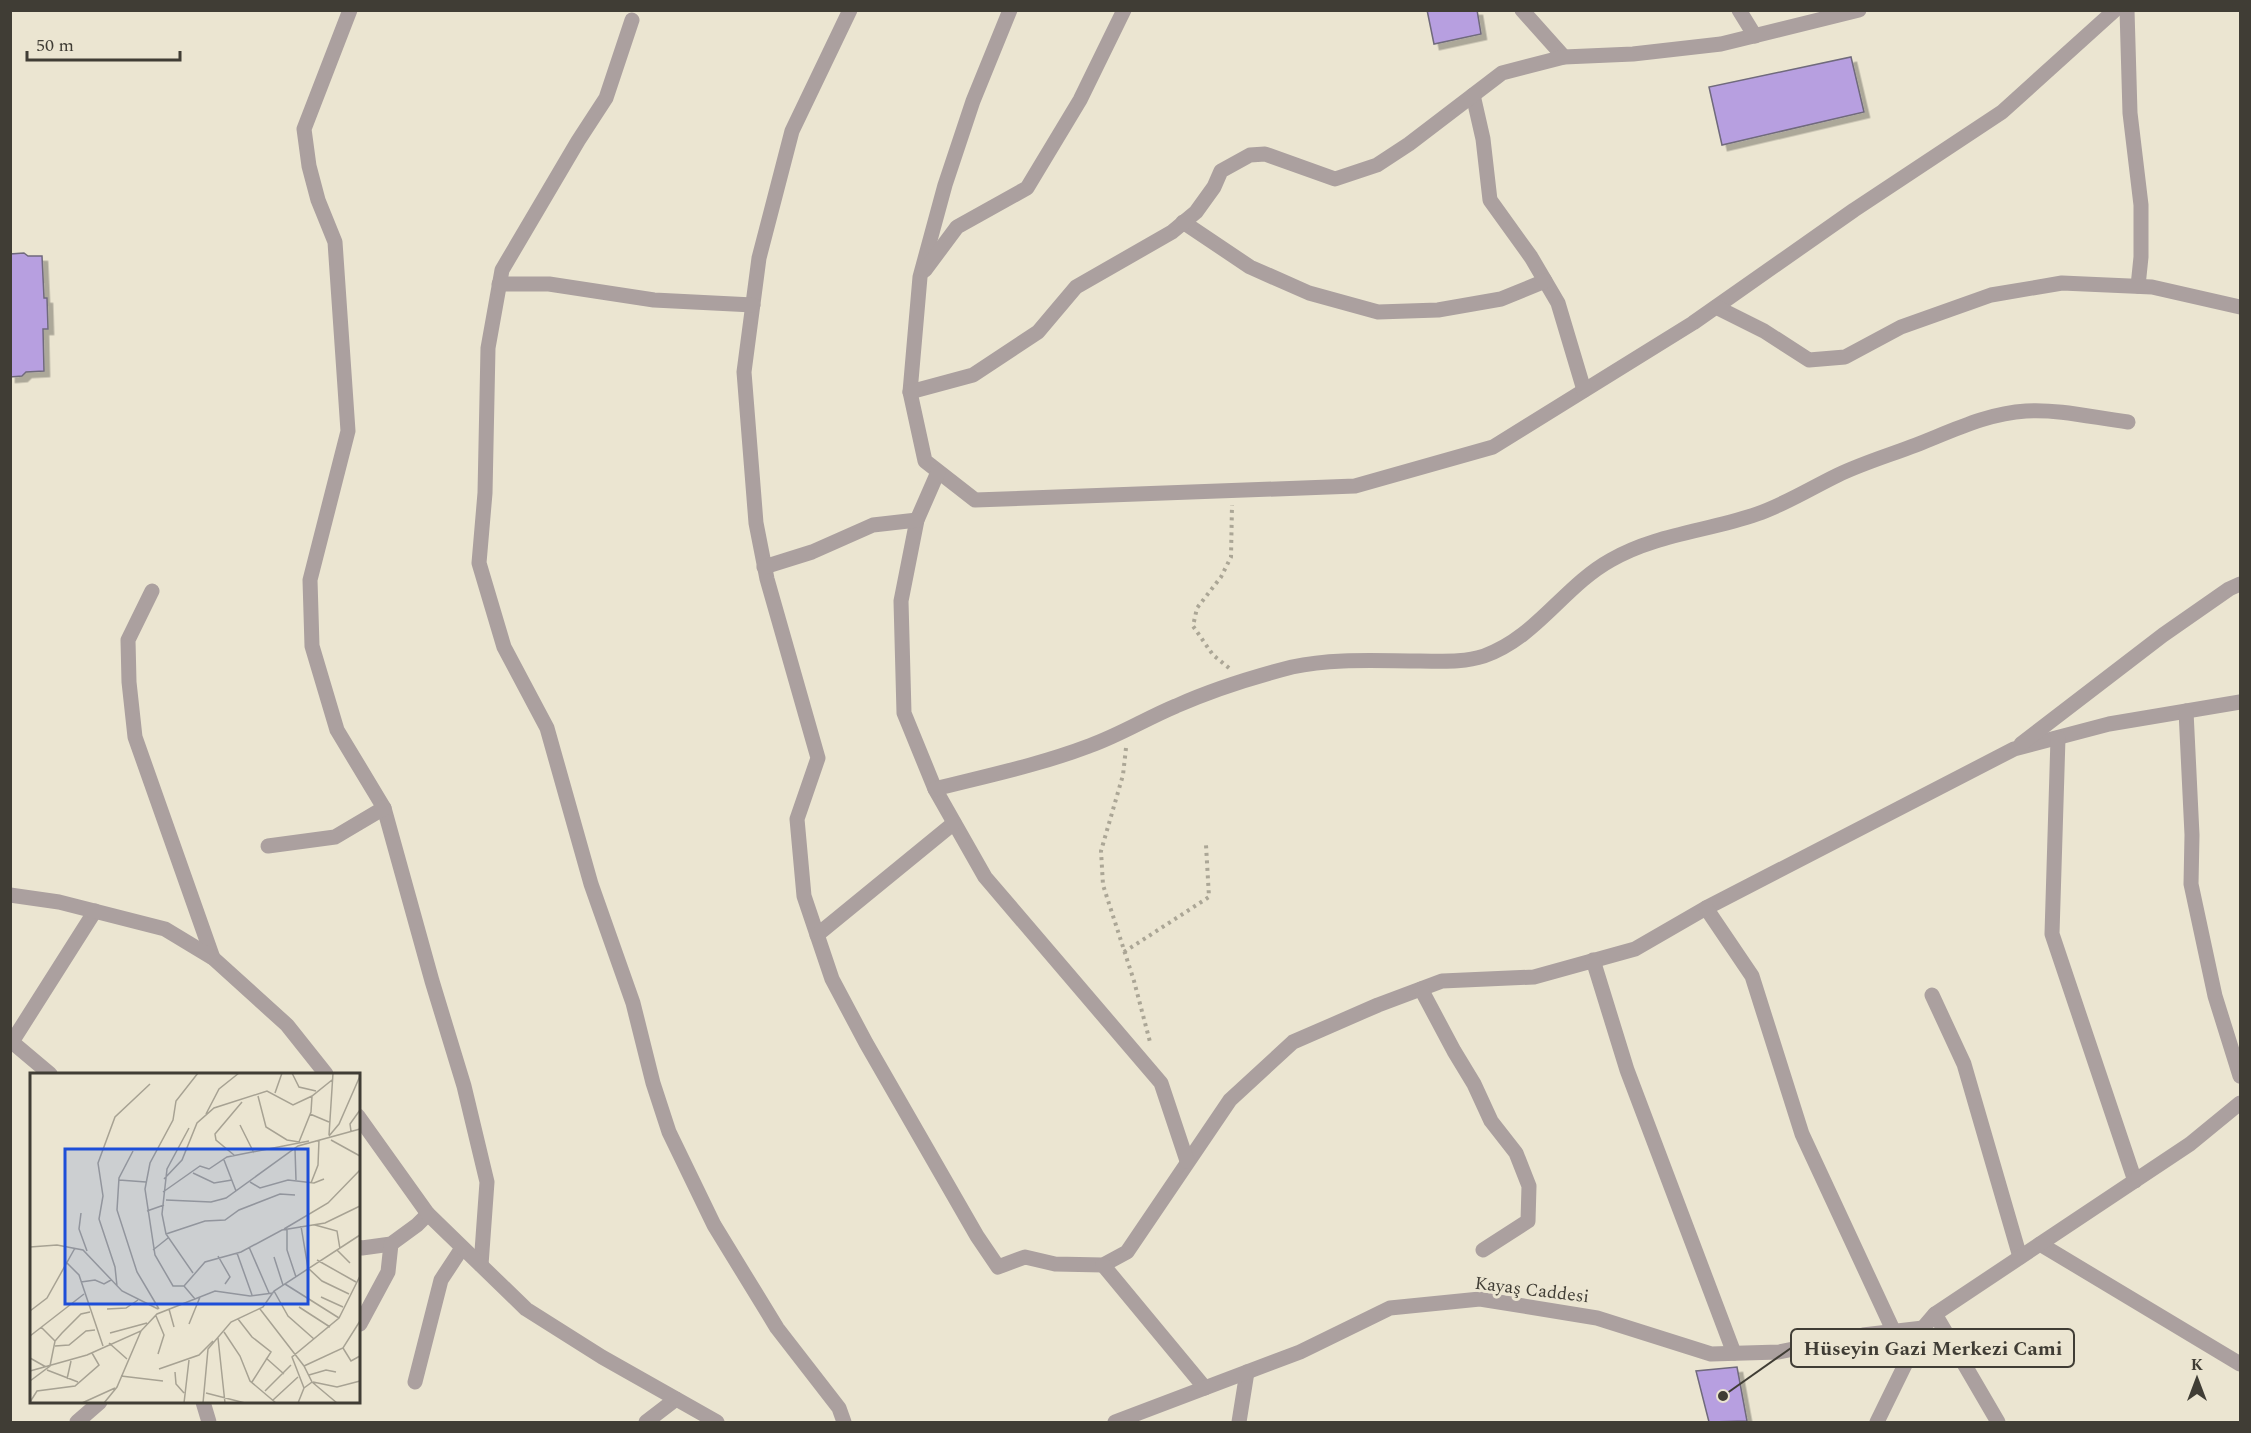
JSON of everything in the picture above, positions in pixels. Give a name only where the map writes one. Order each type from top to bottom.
[{"type":"street","points":[[350,10],[304,129],[309,166],[318,200],[335,242],[348,431],[310,580],[312,646],[337,730],[384,808],[464,1086],[487,1182],[481,1265]]},
{"type":"street","points":[[850,10],[792,131],[759,258],[744,372],[756,524],[764,567],[818,758],[797,819],[804,896],[832,979],[866,1043],[977,1236],[998,1267],[1025,1257],[1055,1264],[1102,1265],[1126,1252],[1230,1100],[1293,1042],[1378,1005],[1442,981],[1534,977],[1635,949],[1706,908],[2014,749],[2163,635],[2229,589],[2241,584]]},
{"type":"street","points":[[1010,10],[973,101],[948,174],[920,278],[910,393],[925,461],[975,500],[1355,486],[1493,447],[1716,307],[1854,210],[2002,112],[2115,10]]},
{"type":"street","points":[[920,278],[957,227],[1027,188],[1080,100],[1124,10]]},
{"type":"street","points":[[1522,10],[1564,57]]},
{"type":"street","points":[[1739,10],[1755,36]]},
{"type":"street","points":[[910,393],[973,375],[1038,332],[1076,287],[1172,232],[1196,212],[1214,187],[1221,171],[1250,155],[1265,154],[1335,179],[1377,165],[1409,144],[1502,73],[1564,57],[1633,54],[1721,44],[1859,10]]},
{"type":"street","points":[[2127,10],[2130,113],[2141,205],[2141,258],[2138,286]]},
{"type":"street","points":[[632,20],[606,98],[502,270],[488,348],[484,493],[479,563],[504,647],[547,728],[591,884],[633,1003],[653,1083],[669,1132],[714,1225],[771,1319],[839,1408],[844,1422]]},
{"type":"street","points":[[1473,95],[1483,139],[1490,201],[1558,303],[1584,390]]},
{"type":"street","points":[[1183,222],[1250,267],[1309,293],[1378,312],[1438,310],[1501,298],[1545,281]]},
{"type":"street","points":[[1716,307],[1764,331],[1809,360],[1845,357],[1901,327],[1991,295],[2062,283],[2152,287],[2241,307]]},
{"type":"street","points":[[499,284],[549,284],[654,300],[753,305]]},
{"type":"street","points":[[935,789],[1044,761],[1088,747],[1175,706],[1243,681],[1295,667],[1322,662],[1358,660],[1462,662],[1483,657],[1500,649],[1538,623],[1586,577],[1614,558],[1662,539],[1754,516],[1779,507],[1840,474],[1987,418],[2026,411],[2047,411],[2128,422]]},
{"type":"street","points":[[938,472],[917,520],[901,602],[904,713],[935,789],[985,877],[1161,1083],[1187,1161]]},
{"type":"street","points":[[764,567],[812,552],[873,525],[917,520]]},
{"type":"street","points":[[152,591],[128,640],[129,682],[135,737],[213,958]]},
{"type":"street","points":[[2014,749],[2109,724],[2241,702]]},
{"type":"street","points":[[2187,711],[2192,835],[2191,884],[2215,996],[2241,1076]]},
{"type":"street","points":[[2058,738],[2052,934],[2135,1180]]},
{"type":"street","points":[[267,846],[335,837],[384,808]]},
{"type":"street","points":[[817,935],[954,823]]},
{"type":"street","points":[[10,895],[59,902],[165,929],[213,958],[287,1025],[325,1073]]},
{"type":"street","points":[[1706,908],[1752,976],[1802,1134],[1894,1332]]},
{"type":"street","points":[[49,1073],[11,1043],[95,911]]},
{"type":"street","points":[[1593,960],[1627,1070],[1734,1353]]},
{"type":"street","points":[[1421,989],[1474,1084],[1491,1121],[1516,1153],[1528,1186],[1528,1221],[1483,1250]]},
{"type":"street","points":[[1932,995],[1964,1064],[2020,1257]]},
{"type":"street","points":[[1877,1422],[1923,1328],[1935,1314],[2190,1144],[2241,1103]]},
{"type":"street","points":[[360,1119],[428,1214],[526,1310],[602,1357],[717,1422]]},
{"type":"street","points":[[360,1248],[391,1244],[428,1214]]},
{"type":"street","points":[[360,1324],[388,1272],[391,1244]]},
{"type":"street","points":[[2040,1244],[2241,1364]]},
{"type":"street","points":[[415,1382],[441,1280],[462,1248]]},
{"type":"street","points":[[1102,1265],[1205,1388]]},
{"type":"street","name":"Kayaş Caddesi","points":[[1115,1422],[1300,1352],[1390,1308],[1480,1299],[1597,1318],[1711,1354],[1779,1352],[1923,1328]]},
{"type":"street","points":[[1935,1314],[1998,1422]]},
{"type":"street","points":[[1239,1422],[1247,1372]]},
{"type":"street","points":[[646,1422],[676,1399]]},
{"type":"street","points":[[77,1422],[98,1403]]},
{"type":"street","points":[[204,1403],[209,1422]]},
{"type":"path","points":[[1233,492],[1230,557],[1221,577],[1197,608],[1193,626],[1213,655],[1243,681]]},
{"type":"path","points":[[1128,730],[1123,775],[1101,852],[1103,885],[1125,952],[1152,1049]]},
{"type":"path","points":[[1125,952],[1209,897],[1206,845]]},
{"type":"building","points":[[1427,10],[1477,10],[1481,34],[1434,44]]},
{"type":"building","points":[[1851,57],[1864,112],[1722,145],[1709,87]]},
{"type":"building","points":[[24,253],[28,256],[42,256],[48,329],[43,329],[44,371],[26,372],[22,376],[10,377],[10,254]]},
{"type":"building","points":[[1737,1367],[1747,1421],[1709,1422],[1696,1371]]},
{"type":"place","name":"Hüseyin Gazi Merkezi Cami","points":[[1723,1396]]}]
